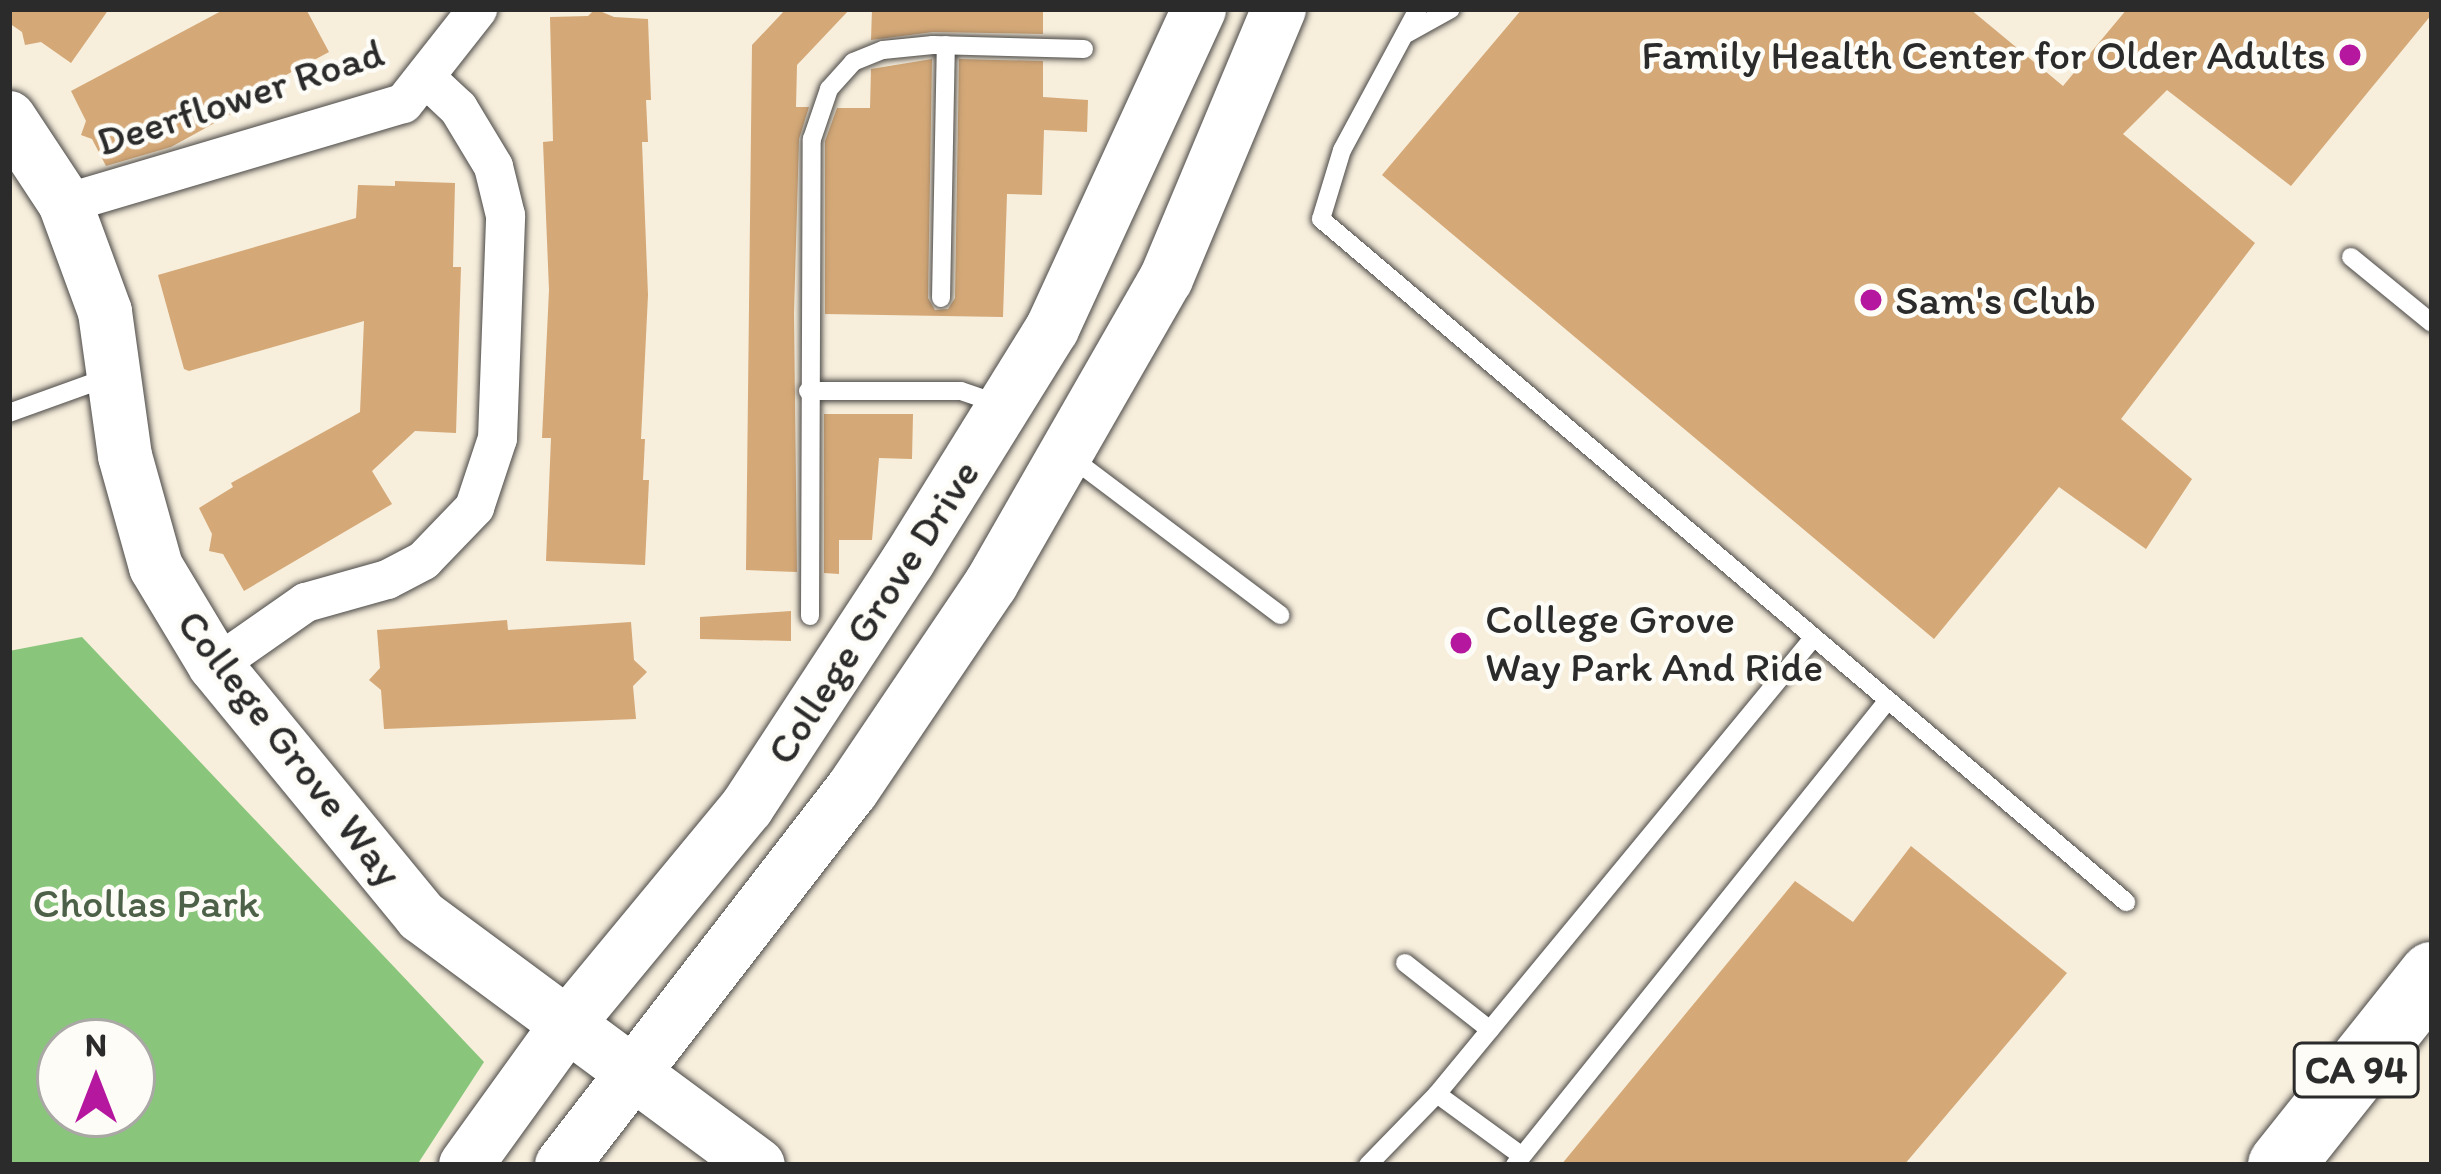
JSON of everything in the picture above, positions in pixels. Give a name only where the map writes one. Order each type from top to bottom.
[{"type":"highway","name":"CA 94","points":[[2281,1165],[2432,975]]},
{"type":"main road","name":"College Grove Drive","points":[[466,1165],[570,1021],[747,807],[1004,406],[1052,329],[1199,9]]},
{"type":"main road","name":"College Grove Drive","points":[[562,1165],[852,790],[991,584],[1166,279],[1280,9]]},
{"type":"main road","name":"College Grove Way","points":[[9,118],[64,203],[105,312],[125,456],[156,567],[215,665],[421,916],[570,1021],[758,1165]]},
{"type":"main road","points":[[1066,453],[1054,428],[1058,394],[1128,247],[1121,178]]},
{"type":"main road","points":[[916,695],[920,647],[1015,466],[1015,438],[1004,406]]},
{"type":"street","name":"Deerflower Road","points":[[64,203],[403,103],[477,9]]},
{"type":"street","points":[[215,665],[305,602],[387,579],[423,560],[474,507],[497,438],[505,215],[493,166],[458,108],[426,78]]},
{"type":"lane","points":[[1418,9],[1342,150],[1321,219],[2126,902]]},
{"type":"lane","points":[[1408,33],[1451,9]]},
{"type":"lane","points":[[810,616],[812,139],[829,89],[854,62],[883,50],[946,45],[1084,49]]},
{"type":"lane","points":[[941,298],[946,45]]},
{"type":"lane","points":[[2351,257],[2432,322]]},
{"type":"lane","points":[[9,413],[113,375]]},
{"type":"lane","points":[[808,392],[961,392],[1004,406]]},
{"type":"lane","points":[[1066,453],[1280,614]]},
{"type":"lane","points":[[1368,1165],[1437,1094],[1814,637]]},
{"type":"lane","points":[[1437,1094],[1519,1161],[1888,700]]},
{"type":"lane","points":[[1405,963],[1490,1030]]},
{"type":"green space","name":"Chollas Park","points":[[82,637],[484,1062],[417,1165],[9,1165],[9,651]]},
{"type":"building","points":[[9,9],[109,9],[71,63],[41,42],[25,45],[22,32],[9,23]]},
{"type":"building","points":[[225,9],[306,9],[329,52],[256,91],[260,98],[171,147],[106,166],[92,139],[81,135],[86,121],[71,91]]},
{"type":"building","points":[[595,9],[614,17],[648,19],[651,100],[646,100],[648,142],[642,142],[648,295],[641,439],[645,439],[643,480],[649,480],[645,565],[546,561],[551,438],[542,438],[549,290],[543,142],[553,141],[550,17],[588,16]]},
{"type":"building","points":[[786,9],[850,9],[797,65],[796,107],[809,107],[799,139],[794,313],[797,572],[746,570],[752,45]]},
{"type":"building","points":[[872,9],[1043,9],[1043,34],[933,32],[871,40]]},
{"type":"building","name":"Sam's Club","points":[[1522,9],[1970,9],[2063,86],[2127,9],[2432,9],[2432,14],[2291,186],[2167,90],[2123,134],[2255,243],[2121,419],[2192,479],[2146,549],[2059,487],[1934,639],[1382,175]]},
{"type":"building","points":[[932,59],[928,298],[935,310],[948,309],[955,298],[959,59],[1043,61],[1043,97],[1088,100],[1087,132],[1044,130],[1042,195],[1007,194],[1003,317],[825,314],[825,141],[837,108],[870,108],[871,69]]},
{"type":"building","points":[[395,181],[455,183],[453,267],[461,267],[456,433],[415,431],[372,471],[392,504],[244,591],[223,554],[209,551],[212,534],[199,508],[233,487],[231,483],[360,412],[364,321],[189,371],[184,369],[158,275],[356,218],[358,185],[395,186]]},
{"type":"building","points":[[824,414],[913,414],[912,459],[879,458],[872,540],[839,540],[839,574],[824,573]]},
{"type":"building","points":[[791,611],[791,641],[700,639],[700,617]]},
{"type":"building","points":[[507,620],[508,630],[631,622],[634,660],[647,672],[633,686],[636,719],[384,729],[381,690],[369,680],[380,668],[377,630]]},
{"type":"building","points":[[1911,846],[2067,973],[1904,1165],[1561,1165],[1795,881],[1853,922]]},
{"type":"place","name":"Family Health Center for Older Adults","points":[[2350,55]]},
{"type":"place","name":"Sam's Club","points":[[1871,300]]},
{"type":"place","name":"College Grove Way Park And Ride","points":[[1461,643]]}]
